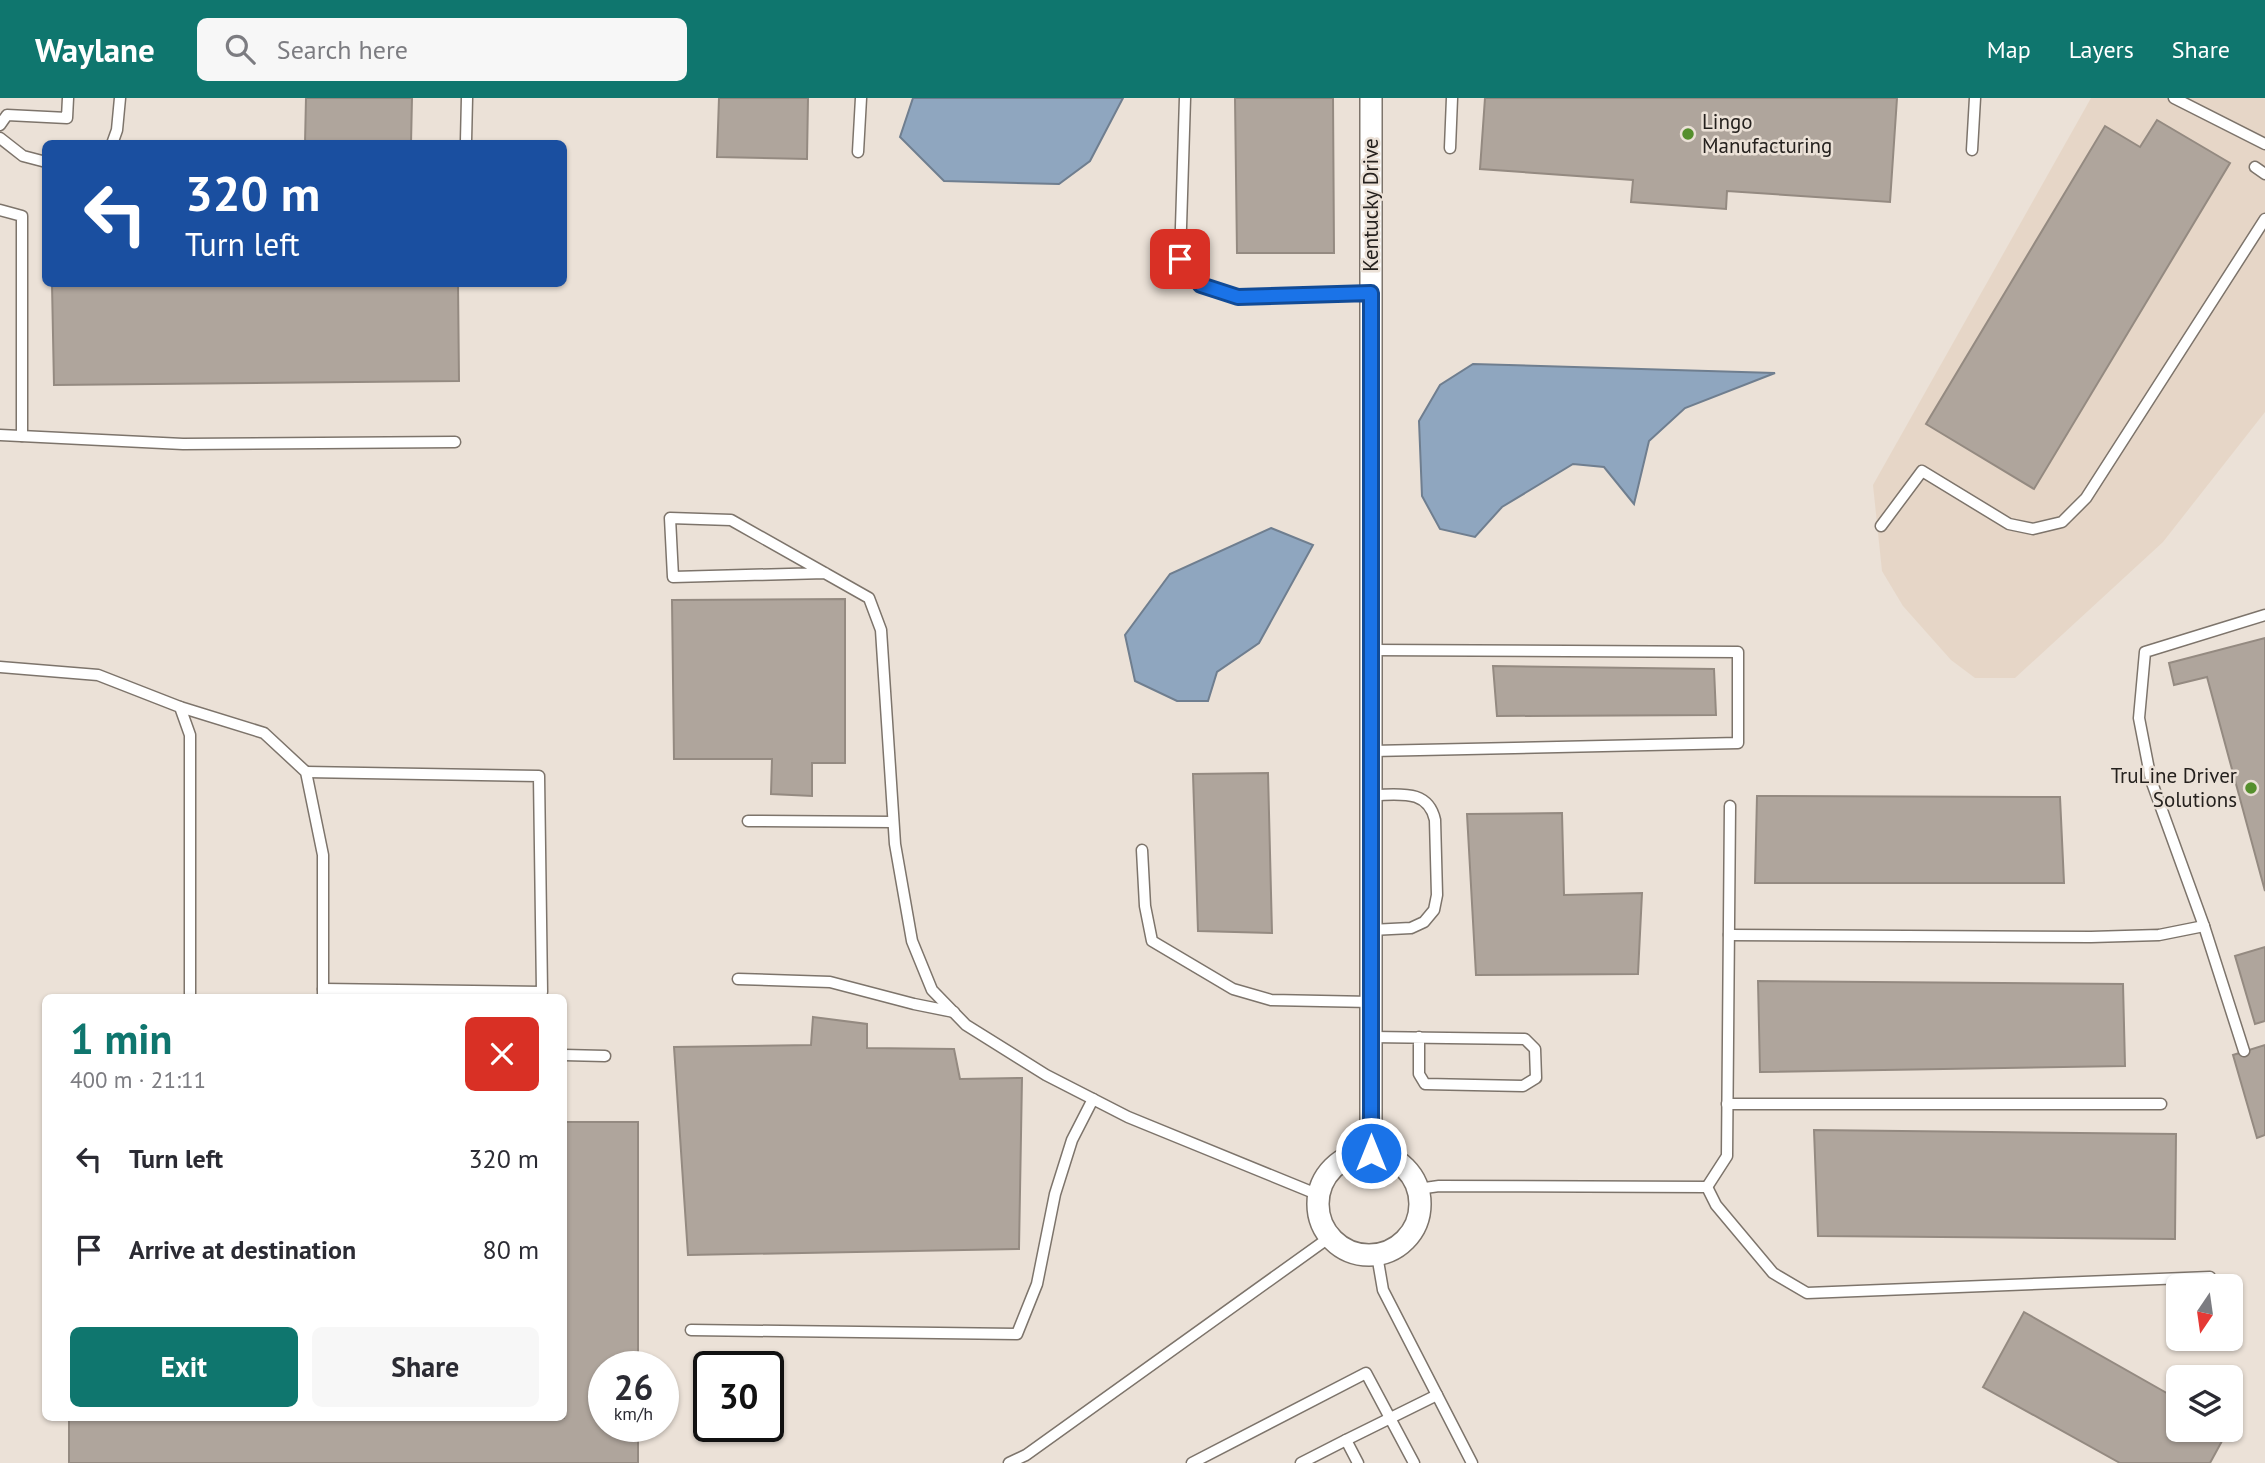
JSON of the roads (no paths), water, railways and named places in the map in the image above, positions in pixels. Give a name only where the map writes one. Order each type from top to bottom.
[{"type":"street","name":"Kentucky Drive","points":[[1371,98],[1371,1153]]},
{"type":"street","points":[[1371,1153],[1391,1158],[1408,1171],[1418,1189],[1420,1207],[1417,1224],[1407,1239],[1393,1249],[1377,1255],[1360,1254],[1343,1248],[1330,1237],[1318,1210],[1319,1195],[1325,1178],[1337,1164],[1353,1156],[1371,1153]]},
{"type":"lane","points":[[0,125],[8,116],[67,118],[68,98]]},
{"type":"lane","points":[[113,140],[120,98]]},
{"type":"lane","points":[[466,140],[467,98]]},
{"type":"lane","points":[[858,152],[860,98]]},
{"type":"lane","points":[[1185,98],[1180,259],[1201,285],[1238,297],[1371,293]]},
{"type":"lane","points":[[1450,148],[1452,98]]},
{"type":"lane","points":[[1972,150],[1975,98]]},
{"type":"lane","points":[[2174,98],[2265,144]]},
{"type":"lane","points":[[0,138],[23,156],[42,161]]},
{"type":"lane","points":[[2255,167],[2265,174]]},
{"type":"lane","points":[[0,209],[22,216],[22,436]]},
{"type":"lane","points":[[1881,526],[1922,471],[2009,524],[2033,529],[2062,522],[2085,498],[2265,219]]},
{"type":"lane","points":[[0,435],[183,444],[455,442]]},
{"type":"lane","points":[[825,573],[673,577],[670,518],[731,520],[825,573],[869,598],[881,630],[895,844],[912,941],[932,990],[967,1025],[1046,1075],[1128,1117],[1319,1195]]},
{"type":"lane","points":[[2244,1051],[2204,926],[2151,780],[2139,718],[2145,652],[2265,615]]},
{"type":"lane","points":[[1371,650],[1738,652],[1738,743],[1372,751]]},
{"type":"lane","points":[[0,667],[98,675],[180,706],[264,733],[306,772],[323,855],[323,993],[542,992],[539,776],[306,772]]},
{"type":"lane","points":[[180,706],[190,735],[190,994]]},
{"type":"lane","points":[[1371,930],[1411,928],[1424,922],[1434,910],[1437,895],[1433,808],[1427,801],[1411,796],[1372,795]]},
{"type":"lane","points":[[1707,1186],[1727,1156],[1730,806]]},
{"type":"lane","points":[[748,821],[893,822]]},
{"type":"lane","points":[[1142,850],[1144,906],[1152,941],[1233,989],[1272,1000],[1371,1002]]},
{"type":"lane","points":[[1729,935],[2091,937],[2159,935],[2204,926]]},
{"type":"lane","points":[[738,979],[830,982],[954,1012]]},
{"type":"lane","points":[[1371,1037],[1419,1037],[1524,1039],[1535,1049],[1536,1078],[1524,1086],[1425,1084],[1419,1074],[1419,1037]]},
{"type":"lane","points":[[567,1055],[605,1056]]},
{"type":"lane","points":[[691,1330],[1017,1334],[1037,1284],[1055,1194],[1068,1151],[1094,1099]]},
{"type":"lane","points":[[1727,1104],[2161,1104]]},
{"type":"lane","points":[[1418,1189],[1439,1186],[1707,1186]]},
{"type":"lane","points":[[1707,1186],[1716,1205],[1773,1273],[1807,1293],[2166,1279]]},
{"type":"lane","points":[[1010,1463],[1026,1455],[1330,1237]]},
{"type":"lane","points":[[1377,1255],[1383,1290],[1472,1463]]},
{"type":"lane","points":[[1192,1463],[1366,1373],[1414,1463]]},
{"type":"lane","points":[[1301,1463],[1437,1395]]},
{"type":"lane","points":[[1346,1440],[1358,1463]]},
{"type":"water","points":[[913,98],[1123,98],[1090,161],[1059,184],[944,181],[900,137]]},
{"type":"water","points":[[1473,364],[1775,373],[1685,408],[1649,441],[1634,504],[1604,467],[1573,464],[1502,507],[1475,537],[1440,529],[1422,496],[1419,421],[1440,385]]},
{"type":"water","points":[[1271,528],[1313,545],[1259,643],[1217,672],[1208,701],[1177,701],[1135,681],[1125,635],[1170,574]]},
{"type":"place","name":"Lingo Manufacturing","points":[[1688,134]]},
{"type":"place","name":"TruLine Driver Solutions","points":[[2251,788]]}]
